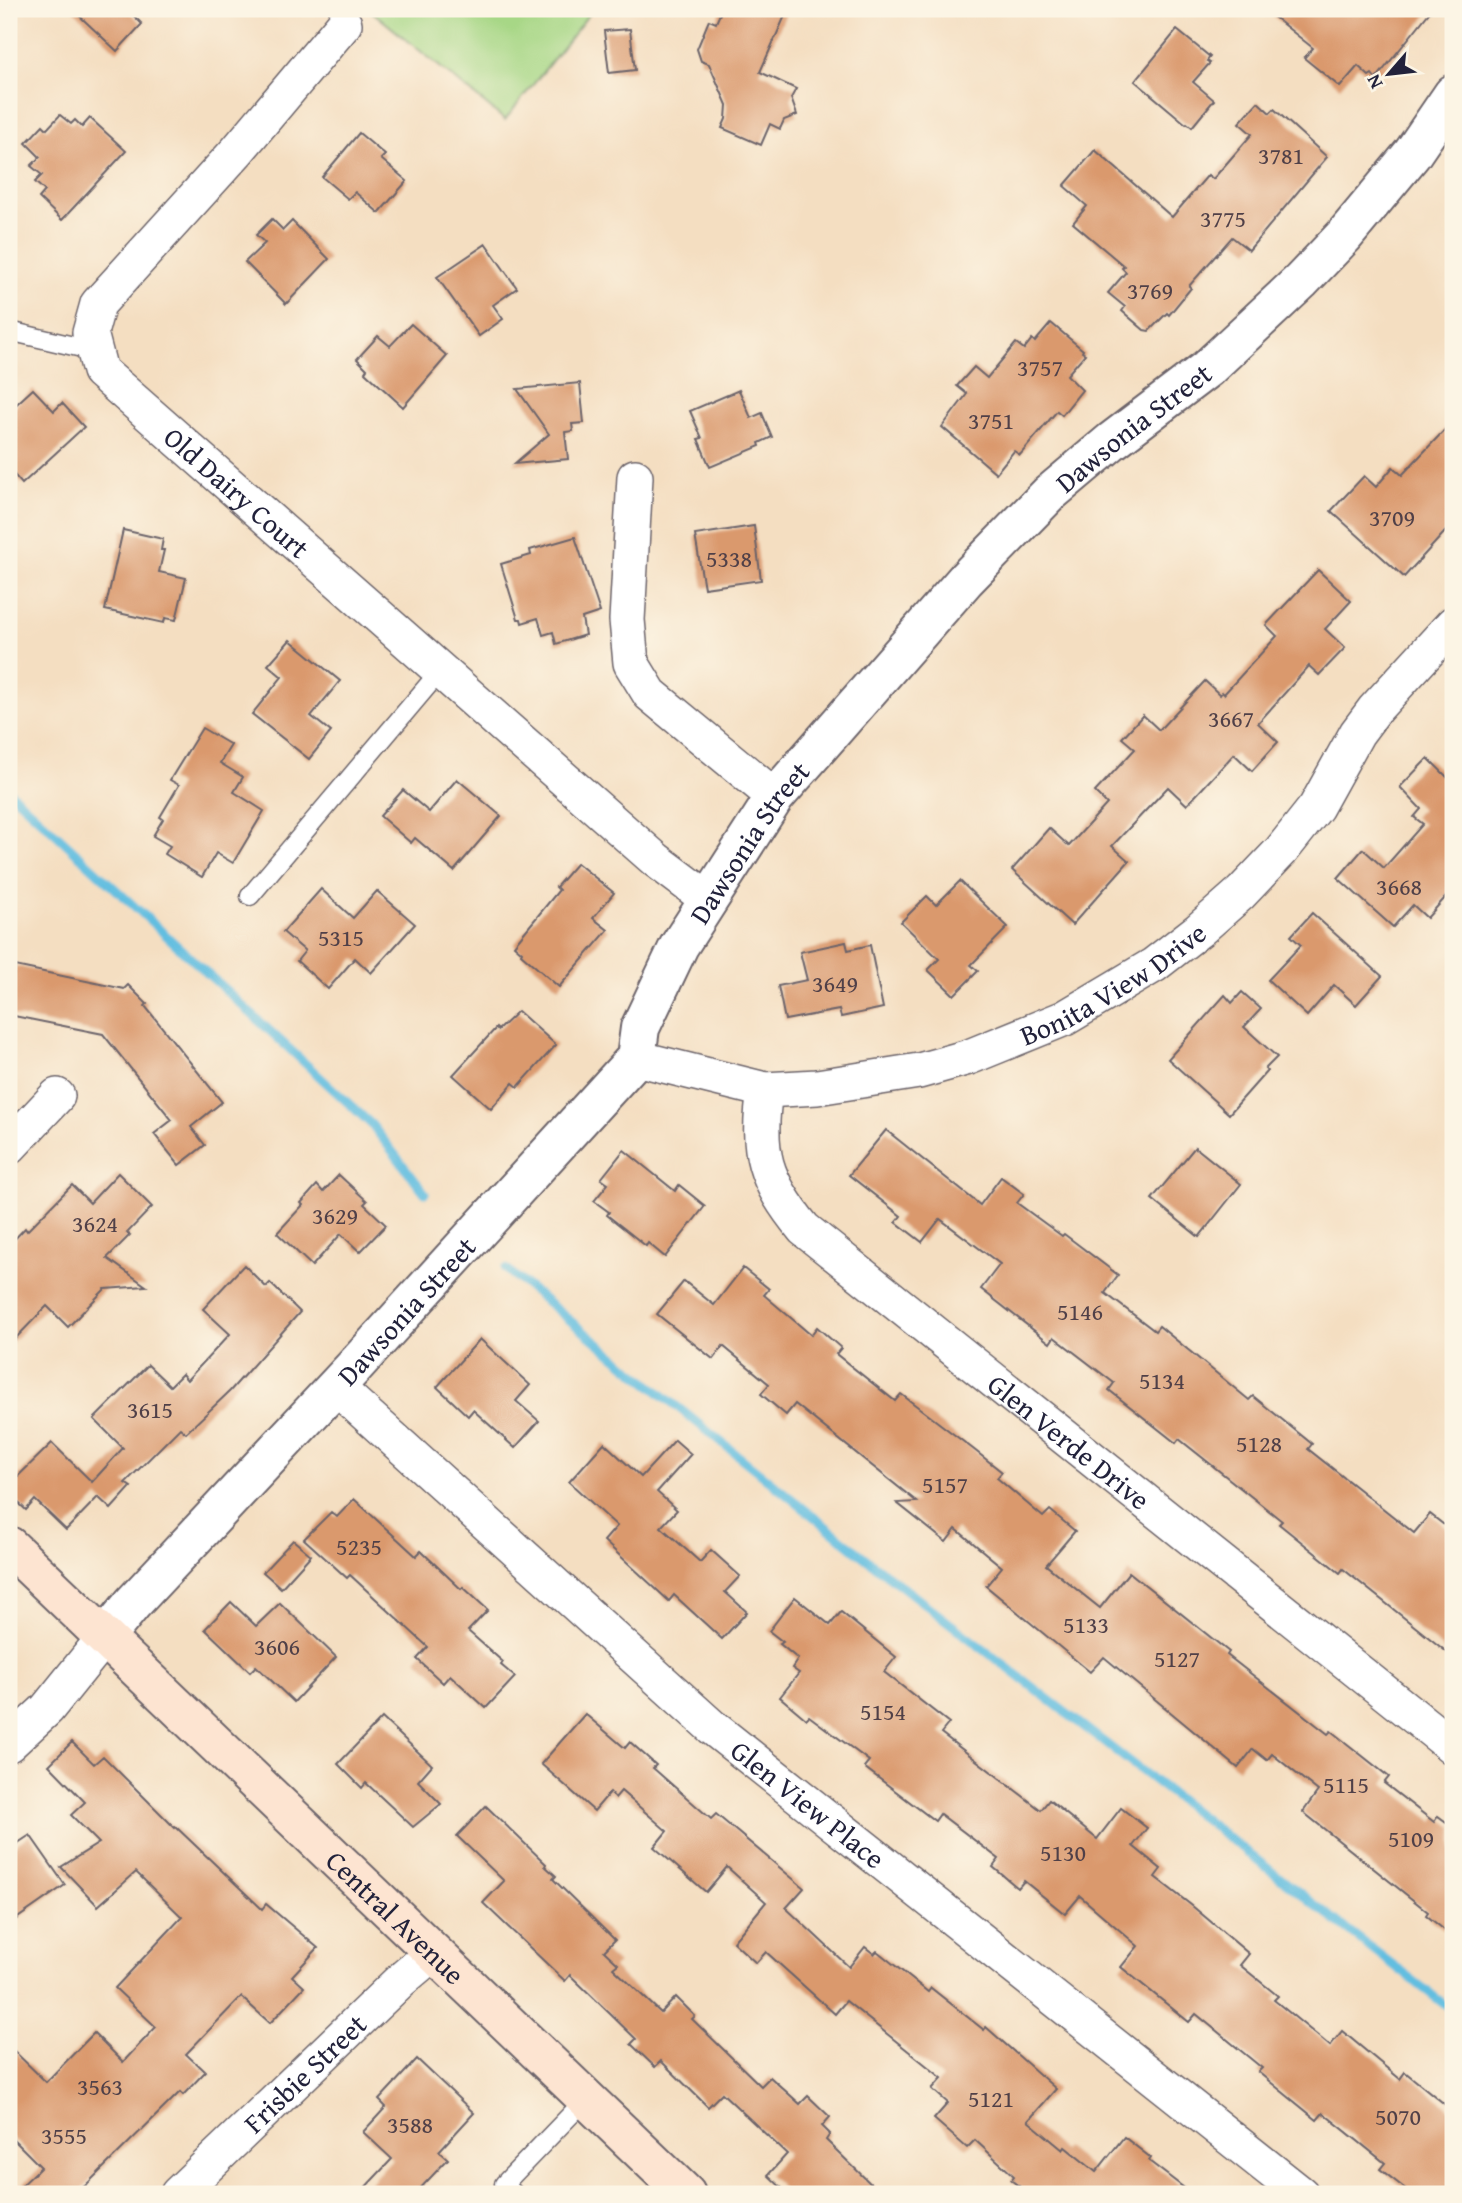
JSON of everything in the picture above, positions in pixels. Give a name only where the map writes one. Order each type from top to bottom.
[{"type":"main road","name":"Central Avenue","points":[[9,1546],[686,2194]]},
{"type":"street","name":"Old Dairy Court","points":[[336,17],[237,151],[98,304],[90,333],[100,371],[656,860],[709,900]]},
{"type":"street","name":"Dawsonia Street","points":[[106,1637],[132,1603],[336,1387],[636,1058],[640,1028],[679,946],[775,797],[966,579],[1049,494],[1112,441],[1208,368],[1310,272],[1344,236],[1412,153],[1453,94]]},
{"type":"street","points":[[635,477],[627,620],[631,663],[650,694],[775,797]]},
{"type":"street","name":"Bonita View Drive","points":[[636,1058],[765,1090],[817,1087],[919,1071],[969,1057],[1065,1018],[1154,965],[1233,900],[1280,851],[1316,807],[1357,733],[1375,709],[1453,624]]},
{"type":"street","name":"Glen Verde Drive","points":[[765,1090],[760,1122],[766,1164],[781,1201],[804,1229],[1453,1747]]},
{"type":"street","points":[[9,1147],[57,1096]]},
{"type":"street","name":"Glen View Place","points":[[336,1387],[712,1727],[1301,2194]]},
{"type":"street","points":[[9,1744],[47,1709],[106,1637]]},
{"type":"street","name":"Frisbie Street","points":[[178,2194],[401,1980],[433,1953]]},
{"type":"lane","points":[[9,331],[95,351]]},
{"type":"lane","points":[[250,896],[441,670]]},
{"type":"lane","points":[[514,2194],[504,2184],[586,2099]]},
{"type":"green space","points":[[369,9],[593,9],[505,120]]},
{"type":"building","points":[[72,9],[127,9],[142,24],[117,51]]},
{"type":"building","points":[[722,9],[788,9],[760,72],[796,89],[791,98],[797,115],[784,120],[780,129],[770,124],[761,145],[722,128],[727,105],[709,64],[701,61],[697,49],[709,20],[716,23]]},
{"type":"building","points":[[1264,9],[1432,9],[1376,79],[1358,66],[1340,87],[1304,58],[1313,48]]},
{"type":"building","points":[[630,29],[635,70],[609,73],[604,31]]},
{"type":"building","points":[[1177,30],[1210,57],[1207,61],[1210,63],[1193,82],[1214,100],[1192,127],[1135,81]]},
{"type":"building","points":[[1258,102],[1270,113],[1274,109],[1327,157],[1249,250],[1232,237],[1189,286],[1191,288],[1169,315],[1167,313],[1149,331],[1144,330],[1122,311],[1125,307],[1108,293],[1126,272],[1122,268],[1124,266],[1073,223],[1087,206],[1064,186],[1095,150],[1172,217],[1208,175],[1213,179],[1252,134],[1239,123]]},
{"type":"building","points":[[60,115],[71,124],[75,120],[82,127],[90,118],[126,151],[62,220],[39,198],[45,191],[35,182],[42,175],[31,166],[40,157],[26,143],[43,125],[47,129]]},
{"type":"building","points":[[359,133],[385,155],[381,159],[407,181],[379,213],[355,192],[348,199],[322,177]]},
{"type":"building","points":[[272,219],[283,230],[292,221],[329,259],[286,304],[245,262],[265,243],[256,235]]},
{"type":"building","points":[[486,244],[517,288],[493,305],[503,319],[479,336],[437,277]]},
{"type":"building","points":[[1051,323],[1085,354],[1067,375],[1082,390],[1062,415],[1057,411],[1020,455],[1014,451],[996,473],[942,427],[967,394],[957,386],[974,367],[987,378],[1016,343],[1024,349],[1032,339],[1035,342]]},
{"type":"building","points":[[411,324],[447,356],[403,407],[365,372],[367,369],[357,359],[378,336],[390,346]]},
{"type":"building","points":[[580,383],[584,423],[572,424],[573,431],[565,432],[568,459],[514,464],[549,434],[517,389]]},
{"type":"building","points":[[33,389],[54,411],[62,403],[84,427],[22,484],[9,469],[9,411]]},
{"type":"building","points":[[739,390],[751,418],[762,413],[772,437],[759,443],[760,446],[710,467],[698,439],[702,438],[690,411]]},
{"type":"building","points":[[1453,421],[1453,523],[1404,577],[1331,511],[1364,476],[1376,487],[1393,467],[1402,475]]},
{"type":"building","points":[[754,526],[761,580],[704,588],[695,535]]},
{"type":"building","points":[[123,530],[163,539],[161,550],[164,550],[159,572],[186,578],[176,620],[165,618],[164,623],[105,610]]},
{"type":"building","points":[[575,537],[600,612],[582,618],[585,635],[556,644],[553,632],[543,635],[538,618],[522,623],[521,619],[518,619],[501,564],[531,555],[530,550]]},
{"type":"building","points":[[1318,570],[1351,601],[1325,629],[1345,648],[1319,675],[1309,666],[1258,723],[1278,742],[1252,771],[1234,754],[1187,805],[1168,787],[1112,846],[1129,861],[1072,925],[1012,870],[1049,828],[1069,846],[1107,804],[1095,792],[1135,749],[1122,738],[1143,715],[1159,730],[1205,681],[1220,695],[1222,692],[1224,694],[1277,636],[1266,625]]},
{"type":"building","points":[[290,640],[340,681],[311,716],[331,732],[309,759],[252,714],[282,677],[268,665]]},
{"type":"building","points":[[202,728],[231,745],[220,763],[243,777],[234,792],[264,811],[233,863],[216,853],[202,877],[165,854],[170,846],[153,836],[163,819],[160,817],[179,785],[170,780]]},
{"type":"building","points":[[1428,758],[1453,783],[1453,889],[1427,918],[1413,905],[1393,927],[1338,878],[1363,849],[1384,868],[1423,824],[1414,817],[1421,809],[1400,787]]},
{"type":"building","points":[[457,779],[501,816],[454,871],[415,838],[411,843],[380,816],[403,790],[429,812]]},
{"type":"building","points":[[577,863],[614,893],[593,918],[608,930],[559,987],[514,945],[559,890],[556,887]]},
{"type":"building","points":[[960,881],[1008,927],[971,965],[978,971],[954,995],[928,970],[939,959],[901,922],[927,896],[936,905]]},
{"type":"building","points":[[321,889],[353,918],[377,891],[415,924],[371,973],[355,958],[328,989],[297,961],[305,951],[283,932]]},
{"type":"building","points":[[1312,913],[1382,976],[1356,1005],[1334,985],[1307,1016],[1268,980],[1301,945],[1291,936]]},
{"type":"building","points":[[846,942],[848,950],[870,945],[883,1008],[841,1017],[839,1010],[785,1020],[778,986],[807,980],[800,952]]},
{"type":"building","points":[[15,966],[124,989],[128,985],[147,1004],[145,1006],[222,1102],[191,1127],[205,1145],[179,1165],[154,1134],[172,1120],[103,1034],[9,1015],[9,997]]},
{"type":"building","points":[[1242,992],[1261,1009],[1244,1027],[1277,1057],[1229,1114],[1168,1059],[1225,995],[1232,1003]]},
{"type":"building","points":[[518,1011],[556,1045],[518,1087],[513,1083],[491,1109],[453,1075],[496,1028],[498,1030]]},
{"type":"building","points":[[886,1130],[980,1205],[1001,1177],[1024,1194],[1017,1203],[1118,1275],[1105,1293],[1155,1331],[1159,1326],[1249,1400],[1253,1396],[1312,1444],[1308,1449],[1414,1533],[1430,1514],[1453,1532],[1453,1657],[1343,1569],[1340,1573],[1279,1524],[1282,1521],[1179,1439],[1176,1443],[1109,1390],[1114,1383],[1054,1337],[1050,1343],[981,1289],[1000,1264],[940,1219],[922,1242],[896,1222],[901,1216],[849,1175]]},
{"type":"building","points":[[1195,1147],[1241,1184],[1199,1237],[1152,1199]]},
{"type":"building","points":[[624,1150],[675,1191],[679,1185],[705,1206],[665,1257],[648,1243],[646,1246],[594,1201],[608,1184],[601,1179]]},
{"type":"building","points":[[118,1173],[152,1207],[107,1258],[146,1286],[105,1289],[68,1327],[47,1306],[9,1345],[9,1245],[25,1228],[27,1231],[72,1185],[90,1203]]},
{"type":"building","points":[[339,1175],[367,1201],[364,1204],[386,1225],[360,1252],[341,1234],[312,1266],[277,1233],[317,1185],[323,1192]]},
{"type":"building","points":[[244,1265],[266,1287],[270,1283],[300,1312],[230,1391],[186,1433],[180,1428],[125,1483],[131,1487],[111,1509],[98,1497],[66,1530],[35,1500],[26,1510],[9,1494],[9,1485],[52,1443],[92,1482],[123,1448],[94,1419],[148,1365],[170,1386],[182,1374],[187,1380],[230,1334],[203,1309]]},
{"type":"building","points":[[743,1268],[769,1289],[764,1295],[811,1335],[817,1327],[841,1348],[836,1354],[895,1401],[901,1394],[1002,1472],[997,1478],[1043,1517],[1050,1510],[1075,1531],[1046,1565],[1100,1608],[1129,1572],[1229,1652],[1227,1655],[1328,1734],[1331,1731],[1389,1777],[1384,1783],[1434,1822],[1438,1816],[1453,1827],[1453,1937],[1426,1915],[1428,1912],[1303,1812],[1318,1791],[1272,1754],[1267,1760],[1253,1749],[1238,1768],[1104,1657],[1090,1672],[986,1586],[1002,1567],[956,1529],[946,1542],[897,1503],[917,1502],[795,1404],[786,1415],[761,1394],[769,1384],[723,1346],[713,1359],[657,1314],[684,1281],[714,1305]]},
{"type":"building","points":[[480,1339],[530,1385],[516,1401],[539,1421],[515,1448],[473,1410],[468,1416],[437,1387]]},
{"type":"building","points":[[675,1440],[691,1454],[657,1492],[677,1510],[661,1527],[700,1562],[711,1550],[740,1576],[725,1592],[747,1612],[722,1639],[674,1595],[669,1601],[604,1541],[617,1526],[569,1482],[604,1443],[641,1477]]},
{"type":"building","points":[[354,1499],[416,1556],[421,1551],[488,1610],[468,1631],[503,1662],[501,1665],[515,1677],[486,1708],[450,1675],[443,1683],[417,1659],[428,1647],[350,1575],[347,1578],[304,1539],[331,1512],[337,1517]]},
{"type":"building","points":[[293,1540],[311,1555],[281,1588],[263,1572]]},
{"type":"building","points":[[795,1597],[830,1625],[841,1612],[896,1657],[884,1672],[949,1723],[941,1733],[1041,1810],[1049,1800],[1097,1839],[1121,1808],[1147,1828],[1133,1846],[1161,1869],[1155,1877],[1249,1954],[1240,1965],[1278,1996],[1274,2000],[1330,2046],[1342,2031],[1400,2079],[1405,2072],[1453,2111],[1453,2194],[1412,2194],[1380,2169],[1385,2163],[1323,2113],[1317,2120],[1258,2072],[1262,2068],[1196,2014],[1189,2022],[1121,1967],[1138,1946],[1080,1896],[1065,1914],[1024,1881],[1018,1888],[993,1867],[999,1859],[940,1814],[935,1821],[864,1767],[869,1761],[809,1716],[806,1719],[780,1697],[799,1673],[792,1668],[798,1659],[769,1631]]},
{"type":"building","points":[[231,1602],[256,1626],[280,1603],[336,1657],[294,1702],[256,1666],[250,1672],[205,1629]]},
{"type":"building","points":[[585,1714],[625,1748],[630,1742],[656,1765],[653,1768],[711,1819],[716,1814],[804,1888],[786,1908],[849,1967],[865,1947],[874,1954],[877,1951],[928,1992],[931,1988],[984,2030],[986,2027],[1056,2089],[1028,2121],[1063,2150],[1065,2147],[1096,2172],[1124,2137],[1151,2158],[1149,2161],[1192,2194],[1029,2194],[1011,2180],[1014,2176],[975,2140],[967,2148],[934,2119],[948,2103],[932,2089],[942,2078],[846,2001],[835,2014],[766,1952],[756,1963],[733,1942],[766,1902],[727,1867],[706,1892],[654,1847],[667,1831],[621,1791],[615,1798],[610,1792],[594,1811],[541,1764]]},
{"type":"building","points":[[382,1718],[432,1765],[418,1781],[441,1804],[413,1827],[366,1783],[362,1788],[338,1764]]},
{"type":"building","points":[[72,1742],[94,1764],[103,1756],[262,1909],[266,1904],[318,1948],[292,1976],[304,1987],[270,2023],[241,1997],[186,2054],[205,2072],[183,2095],[180,2092],[75,2194],[13,2194],[41,2167],[9,2135],[9,2046],[46,2082],[94,2033],[123,2062],[156,2027],[115,1988],[182,1917],[136,1872],[98,1906],[61,1867],[99,1843],[71,1815],[85,1802],[49,1765]]},
{"type":"building","points":[[486,1806],[546,1864],[556,1876],[553,1879],[615,1940],[604,1951],[618,1964],[613,1968],[661,2013],[676,1997],[695,2016],[692,2019],[761,2086],[770,2077],[800,2104],[808,2096],[830,2117],[822,2126],[830,2134],[826,2140],[881,2194],[788,2194],[768,2175],[787,2154],[722,2093],[708,2107],[661,2061],[655,2067],[631,2044],[636,2039],[570,1975],[565,1981],[483,1903],[504,1881],[457,1836]]},
{"type":"building","points":[[30,1835],[65,1885],[9,1924],[9,1849]]},
{"type":"building","points":[[417,2059],[474,2113],[439,2151],[448,2159],[415,2194],[359,2194],[392,2159],[363,2132],[386,2107],[379,2100]]},
{"type":"waterway","points":[[9,791],[371,1124],[425,1193]]},
{"type":"waterway","points":[[506,1269],[869,1561],[1453,2011]]}]
